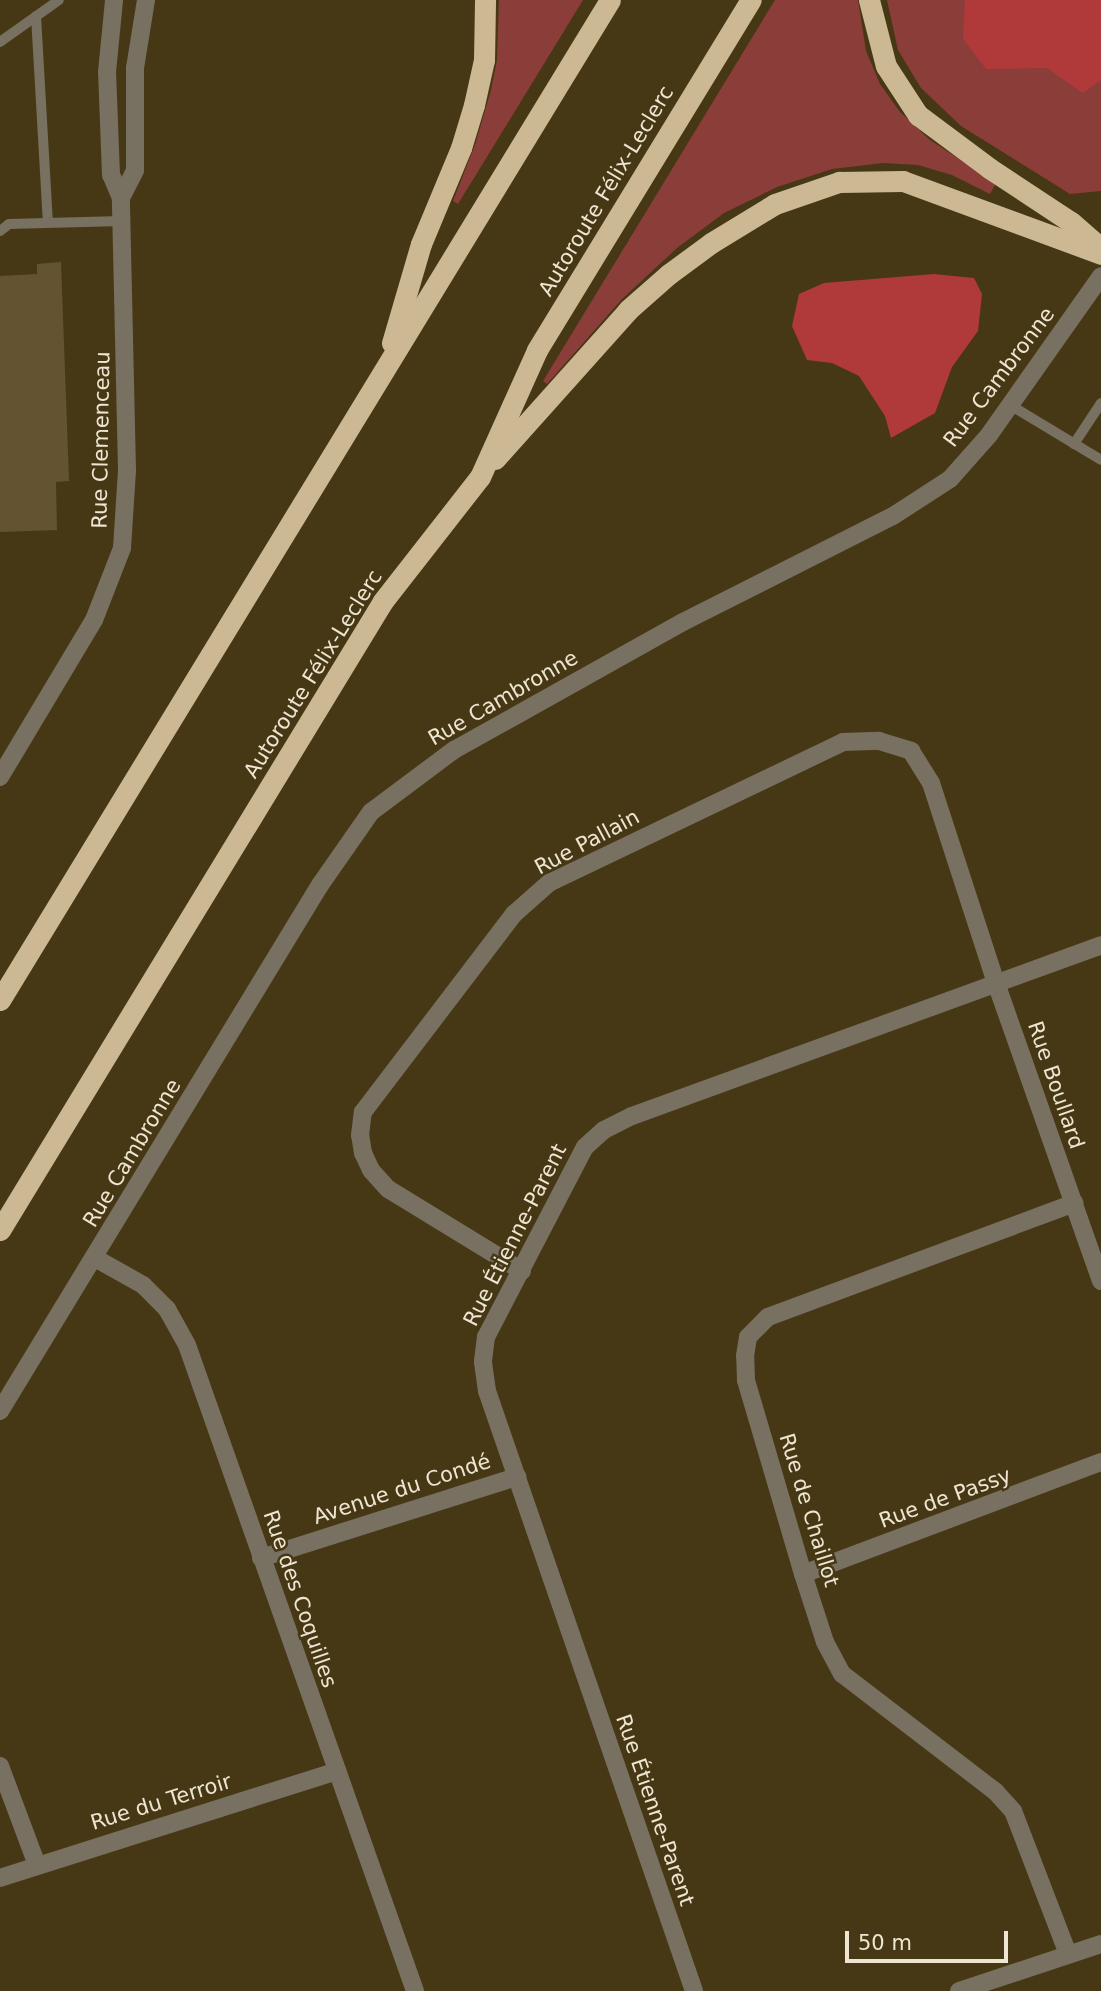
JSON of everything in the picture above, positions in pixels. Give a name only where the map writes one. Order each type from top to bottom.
[{"type":"highway","points":[[384,370],[421,244],[461,148],[474,105],[484,60],[485,0]]},
{"type":"highway","points":[[0,1000],[610,0]]},
{"type":"highway","name":"Autoroute Félix-Leclerc","points":[[0,1230],[383,601],[480,477],[537,350],[751,0]]},
{"type":"highway","points":[[869,0],[868,8],[886,66],[918,115],[989,168],[1071,222],[1101,248]]},
{"type":"highway","points":[[480,477],[628,310],[711,243],[775,204],[839,181],[902,181],[1101,254]]},
{"type":"street","name":"Rue Clemenceau","points":[[0,777],[94,620],[122,548],[127,470],[122,220],[121,198],[111,175],[107,72],[114,0]]},
{"type":"street","name":"Rue Clemenceau","points":[[121,198],[135,170],[135,68],[146,0]]},
{"type":"street","name":"Rue Cambronne","points":[[0,1411],[320,885],[371,812],[454,750],[683,622],[904,508],[950,479],[1010,405],[1101,275]]},
{"type":"street","name":"Rue Pallain","points":[[522,1270],[388,1189],[371,1170],[359,1135],[363,1112],[514,914],[549,883],[843,742],[879,741],[911,751],[931,783],[996,983]]},
{"type":"street","name":"Rue Étienne-Parent","points":[[694,1991],[487,1391],[482,1362],[486,1337],[585,1147],[604,1130],[632,1116],[1101,945]]},
{"type":"street","name":"Rue Boullard","points":[[996,983],[1101,1281]]},
{"type":"street","name":"Rue de Chaillot","points":[[1068,1954],[1013,1811],[996,1792],[842,1674],[825,1642],[746,1380],[748,1337],[768,1317],[1074,1203]]},
{"type":"street","name":"Rue des Coquilles","points":[[95,1258],[143,1285],[167,1308],[187,1345],[415,1991]]},
{"type":"street","name":"Rue de Passy","points":[[803,1574],[1101,1462]]},
{"type":"street","name":"Avenue du Condé","points":[[261,1558],[517,1477]]},
{"type":"street","points":[[0,1766],[37,1864]]},
{"type":"street","name":"Rue du Terroir","points":[[0,1878],[37,1864],[337,1771]]},
{"type":"street","points":[[959,1991],[1101,1944]]},
{"type":"lane","points":[[0,42],[41,9],[59,0]]},
{"type":"lane","points":[[41,9],[48,223]]},
{"type":"lane","points":[[0,231],[9,224],[122,220]]},
{"type":"lane","points":[[1074,444],[1101,403]]},
{"type":"lane","points":[[1010,405],[1101,460]]},
{"type":"shaded area","points":[[499,0],[583,0],[458,204],[453,201],[475,145],[491,90],[497,60]]},
{"type":"shaded area","points":[[775,0],[858,0],[866,51],[880,84],[900,112],[930,140],[996,183],[990,194],[952,175],[918,165],[883,163],[832,169],[777,187],[724,213],[677,248],[622,299],[547,384],[543,381]]},
{"type":"shaded area","points":[[887,0],[1101,0],[1101,191],[1070,194],[961,126],[921,88],[898,50]]},
{"type":"shaded area","points":[[965,0],[1101,0],[1101,80],[1083,93],[1047,68],[986,69],[963,39]]},
{"type":"shaded area","points":[[934,274],[974,278],[982,294],[978,331],[952,367],[935,413],[891,438],[885,416],[859,376],[832,363],[807,360],[792,326],[799,294],[824,283]]},
{"type":"building","points":[[61,262],[69,481],[56,482],[57,530],[0,532],[0,276],[37,274],[37,264]]}]
